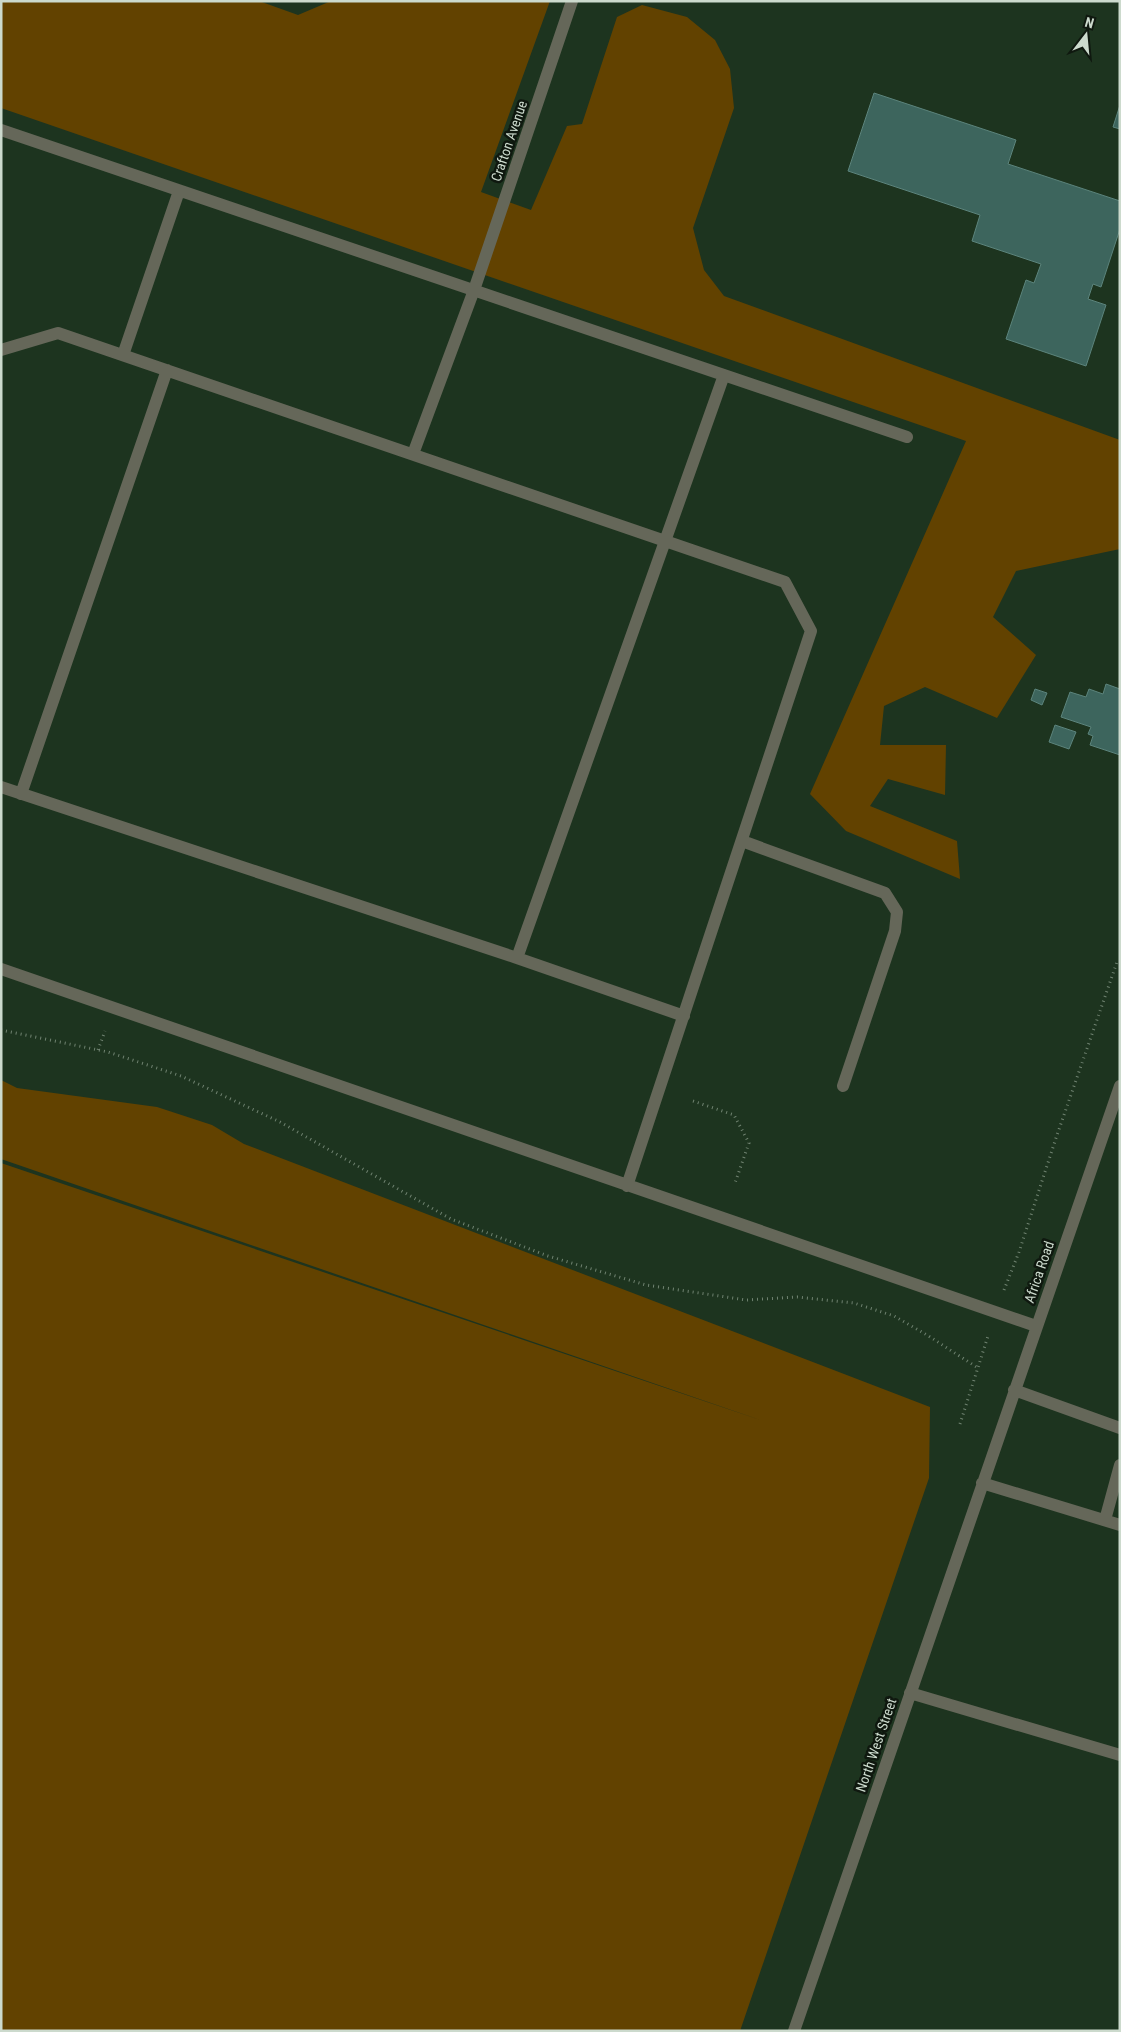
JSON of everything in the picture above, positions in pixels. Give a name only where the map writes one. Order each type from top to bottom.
[{"type":"street","name":"Crafton Avenue","points":[[413,454],[474,290],[572,1]]},
{"type":"street","points":[[1,130],[907,437]]},
{"type":"street","points":[[123,355],[180,191]]},
{"type":"street","points":[[1,350],[58,333],[785,582],[811,631],[627,1186]]},
{"type":"street","points":[[21,794],[167,370]]},
{"type":"street","points":[[517,958],[724,375]]},
{"type":"street","points":[[1,788],[517,958],[684,1016]]},
{"type":"street","points":[[742,841],[885,893],[898,912],[895,931],[843,1086]]},
{"type":"street","points":[[1,969],[1036,1326]]},
{"type":"street","name":"Africa Road","points":[[986,1469],[1120,1086]]},
{"type":"street","points":[[1014,1390],[1120,1428]]},
{"type":"street","points":[[1105,1520],[1120,1465]]},
{"type":"street","name":"North West Street","points":[[794,2031],[986,1469]]},
{"type":"street","points":[[982,1483],[1120,1525]]},
{"type":"street","points":[[910,1693],[1120,1755]]},
{"type":"path","points":[[1007,1282],[1019,1252],[1117,962]]},
{"type":"path","points":[[98,1050],[106,1029]]},
{"type":"path","points":[[1,1030],[98,1050],[190,1081],[280,1122],[450,1219],[548,1256],[646,1285],[746,1300],[797,1297],[854,1303],[894,1316],[978,1368]]},
{"type":"path","points":[[693,1101],[734,1115],[749,1143],[735,1183]]},
{"type":"path","points":[[960,1424],[988,1336]]},
{"type":"shaded area","points":[[1,1],[259,1],[298,15],[331,1],[550,1],[481,192],[531,210],[567,126],[582,124],[617,17],[642,5],[687,17],[715,40],[730,69],[734,108],[693,228],[704,270],[724,296],[1120,440],[1120,549],[1016,571],[993,617],[1036,655],[997,718],[925,687],[884,706],[880,745],[946,745],[945,795],[888,779],[870,806],[957,841],[960,879],[846,831],[810,794],[966,441],[1,108]]},
{"type":"shaded area","points":[[1,1080],[17,1088],[157,1107],[212,1125],[244,1144],[930,1407],[929,1478],[740,2031],[1,2031],[1,1163],[772,1424],[1,1159]]},
{"type":"building","points":[[874,93],[1016,140],[1008,164],[1120,201],[1120,229],[1101,287],[1093,284],[1088,299],[1106,305],[1086,366],[1006,339],[1026,280],[1034,283],[1041,264],[972,241],[980,215],[848,171]]},
{"type":"building","points":[[1120,105],[1120,129],[1113,127]]},
{"type":"building","points":[[1106,684],[1120,689],[1120,755],[1090,745],[1093,736],[1088,734],[1091,727],[1061,717],[1070,692],[1086,697],[1089,689],[1103,694]]},
{"type":"building","points":[[1035,689],[1047,693],[1042,705],[1031,700]]},
{"type":"building","points":[[1055,725],[1076,732],[1069,749],[1049,742]]}]
